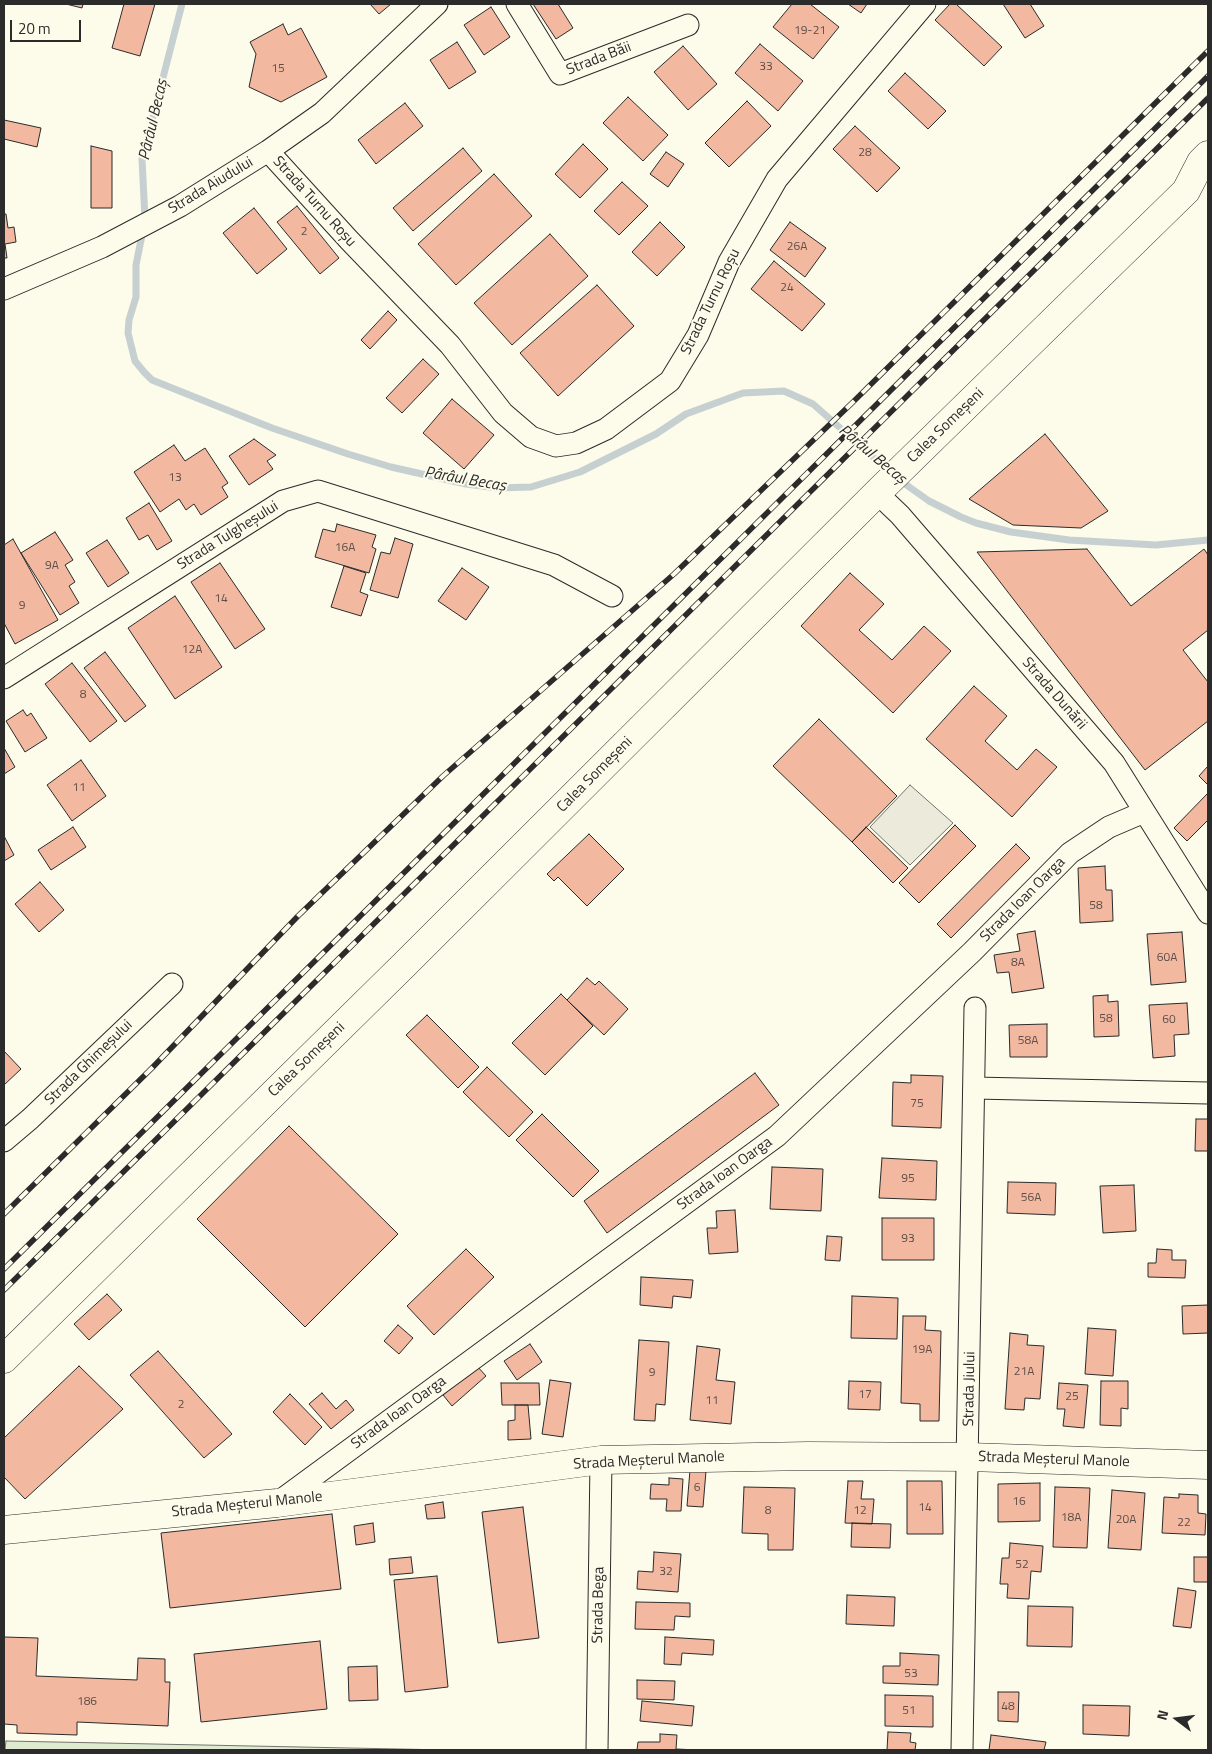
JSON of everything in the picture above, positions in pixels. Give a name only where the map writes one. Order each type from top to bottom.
[{"type":"main road","name":"Calea Someșeni","points":[[4,1359],[454,915],[879,490],[1197,186],[1201,162],[1208,154]]},
{"type":"main road","name":"Strada Meșterul Manole","points":[[4,1530],[277,1503],[602,1460],[808,1456],[969,1457],[1208,1465]]},
{"type":"street","name":"Strada Aiudului","points":[[4,289],[102,247],[180,206],[268,151],[322,113],[437,4]]},
{"type":"street","name":"Strada Băii","points":[[517,4],[560,74],[688,24]]},
{"type":"street","name":"Strada Turnu Roșu","points":[[268,151],[349,240],[450,345],[503,413],[532,437],[556,446],[576,443],[606,429],[670,381],[698,335],[729,262],[777,180],[925,4]]},
{"type":"street","name":"Strada Dunării","points":[[879,490],[1114,763],[1208,913]]},
{"type":"street","name":"Strada Tulgheșului","points":[[4,678],[283,501],[318,491],[554,565],[612,596]]},
{"type":"street","name":"Strada Ioan Oarga","points":[[277,1503],[777,1136],[972,952],[1070,853],[1109,827],[1144,812]]},
{"type":"street","name":"Strada Ghimeșului","points":[[4,1141],[30,1119],[172,984]]},
{"type":"street","name":"Strada Jiului","points":[[962,1750],[969,1457],[975,1008]]},
{"type":"street","points":[[974,1088],[1208,1092]]},
{"type":"street","name":"Strada Bega","points":[[597,1750],[602,1460]]},
{"type":"green space","points":[[6,1741],[448,1750],[5,1750]]},
{"type":"shaded area","points":[[910,785],[953,823],[910,865],[870,827]]},
{"type":"building","points":[[66,4],[83,4],[82,8]]},
{"type":"building","points":[[124,4],[155,4],[140,56],[112,48]]},
{"type":"building","points":[[370,4],[391,4],[379,14]]},
{"type":"building","points":[[533,4],[558,4],[573,28],[556,39]]},
{"type":"building","points":[[792,4],[810,4],[839,27],[813,59],[773,27]]},
{"type":"building","points":[[848,4],[867,4],[861,13]]},
{"type":"building","points":[[950,4],[956,4],[1002,47],[984,66],[935,20]]},
{"type":"building","points":[[1003,4],[1030,4],[1044,26],[1025,38]]},
{"type":"building","points":[[491,7],[510,37],[484,55],[464,25]]},
{"type":"building","points":[[283,24],[288,35],[301,28],[327,77],[281,102],[249,87],[256,54],[250,42]]},
{"type":"building","points":[[457,42],[476,72],[449,89],[430,60]]},
{"type":"building","points":[[760,44],[803,81],[778,111],[735,73]]},
{"type":"building","points":[[683,46],[717,84],[688,110],[654,72]]},
{"type":"building","points":[[905,73],[946,111],[928,129],[888,91]]},
{"type":"building","points":[[628,97],[668,135],[643,161],[603,123]]},
{"type":"building","points":[[747,101],[771,126],[729,167],[705,143]]},
{"type":"building","points":[[405,103],[423,126],[376,164],[358,140]]},
{"type":"building","points":[[4,120],[41,128],[37,147],[4,139]]},
{"type":"building","points":[[855,126],[900,168],[877,192],[833,149]]},
{"type":"building","points":[[583,144],[608,169],[580,198],[555,174]]},
{"type":"building","points":[[91,146],[112,151],[112,208],[91,208]]},
{"type":"building","points":[[463,148],[482,171],[413,231],[393,208]]},
{"type":"building","points":[[666,152],[684,164],[668,187],[650,174]]},
{"type":"building","points":[[494,174],[532,216],[456,285],[418,244]]},
{"type":"building","points":[[622,182],[648,206],[619,235],[594,211]]},
{"type":"building","points":[[297,206],[339,258],[320,274],[277,222]]},
{"type":"building","points":[[254,208],[287,249],[257,274],[223,233]]},
{"type":"building","points":[[4,214],[6,214],[8,228],[14,227],[16,242],[5,244],[7,258],[4,258]]},
{"type":"building","points":[[660,222],[685,247],[657,276],[632,252]]},
{"type":"building","points":[[790,222],[826,248],[805,277],[770,250]]},
{"type":"building","points":[[550,234],[588,276],[512,345],[474,303]]},
{"type":"building","points":[[774,261],[825,304],[802,331],[751,289]]},
{"type":"building","points":[[597,285],[634,326],[558,396],[520,353]]},
{"type":"building","points":[[388,311],[397,320],[370,349],[361,340]]},
{"type":"building","points":[[423,359],[439,374],[402,413],[386,398]]},
{"type":"building","points":[[452,399],[494,435],[464,469],[423,433]]},
{"type":"building","points":[[1045,434],[1108,511],[1081,528],[1013,525],[969,499]]},
{"type":"building","points":[[254,439],[276,455],[267,461],[273,469],[249,485],[229,456]]},
{"type":"building","points":[[174,445],[185,461],[205,448],[228,483],[222,487],[228,497],[201,515],[194,504],[186,510],[179,499],[160,512],[134,472]]},
{"type":"building","points":[[149,503],[172,541],[157,550],[148,535],[139,540],[126,518]]},
{"type":"building","points":[[337,524],[376,535],[372,547],[376,549],[369,573],[315,557],[323,529],[335,532]]},
{"type":"building","points":[[55,532],[73,560],[65,565],[75,582],[69,586],[79,603],[60,615],[21,553]]},
{"type":"building","points":[[395,538],[413,544],[398,598],[370,590],[381,552],[390,554]]},
{"type":"building","points":[[13,539],[58,620],[15,644],[4,623],[4,545]]},
{"type":"building","points":[[107,540],[129,573],[108,587],[86,553]]},
{"type":"building","points":[[1087,549],[1131,606],[1204,549],[1208,555],[1208,630],[1183,650],[1208,682],[1208,721],[1145,770],[977,552]]},
{"type":"building","points":[[220,563],[265,629],[235,649],[191,582]]},
{"type":"building","points":[[344,566],[366,573],[360,592],[368,595],[361,616],[331,607]]},
{"type":"building","points":[[462,568],[489,587],[466,620],[438,601]]},
{"type":"building","points":[[850,573],[884,604],[859,630],[892,660],[924,626],[951,651],[893,713],[801,626]]},
{"type":"building","points":[[175,596],[222,667],[175,699],[128,628]]},
{"type":"building","points":[[105,652],[146,706],[125,722],[84,668]]},
{"type":"building","points":[[72,663],[117,721],[90,742],[45,684]]},
{"type":"building","points":[[974,686],[1007,716],[985,741],[1017,770],[1036,749],[1057,767],[1012,817],[926,739]]},
{"type":"building","points":[[23,710],[27,716],[31,713],[47,738],[25,752],[6,721]]},
{"type":"building","points":[[819,719],[897,796],[852,842],[773,766]]},
{"type":"building","points":[[4,748],[15,767],[4,774]]},
{"type":"building","points":[[81,760],[106,796],[72,821],[47,785]]},
{"type":"building","points":[[1208,766],[1208,785],[1199,776]]},
{"type":"building","points":[[1208,793],[1208,820],[1187,841],[1174,828]]},
{"type":"building","points":[[955,825],[976,846],[919,903],[899,883]]},
{"type":"building","points":[[73,827],[86,847],[51,870],[38,850]]},
{"type":"building","points":[[866,827],[908,868],[893,883],[852,842]]},
{"type":"building","points":[[589,834],[624,869],[587,906],[558,877],[554,881],[547,874]]},
{"type":"building","points":[[4,836],[14,855],[4,861]]},
{"type":"building","points":[[1016,844],[1030,858],[951,938],[937,924]]},
{"type":"building","points":[[1105,866],[1106,890],[1112,890],[1113,921],[1080,923],[1078,868]]},
{"type":"building","points":[[40,882],[64,910],[39,932],[15,904]]},
{"type":"building","points":[[1035,931],[1044,988],[1012,993],[1009,972],[997,973],[994,955],[1020,951],[1017,934]]},
{"type":"building","points":[[1182,932],[1186,982],[1151,985],[1147,934]]},
{"type":"building","points":[[587,978],[595,985],[599,981],[628,1009],[604,1035],[567,1000]]},
{"type":"building","points":[[561,994],[593,1026],[545,1075],[512,1043]]},
{"type":"building","points":[[1108,995],[1108,1002],[1118,1001],[1119,1036],[1094,1037],[1093,996]]},
{"type":"building","points":[[1187,1003],[1189,1034],[1174,1035],[1175,1056],[1153,1058],[1149,1005]]},
{"type":"building","points":[[427,1015],[479,1067],[458,1088],[406,1035]]},
{"type":"building","points":[[1047,1024],[1047,1057],[1010,1057],[1009,1025]]},
{"type":"building","points":[[4,1051],[21,1069],[4,1085]]},
{"type":"building","points":[[487,1067],[533,1112],[509,1137],[463,1092]]},
{"type":"building","points":[[755,1073],[779,1105],[607,1233],[584,1201]]},
{"type":"building","points":[[911,1075],[943,1076],[941,1128],[892,1126],[893,1082],[911,1083]]},
{"type":"building","points":[[542,1114],[599,1171],[573,1197],[516,1140]]},
{"type":"building","points":[[1196,1119],[1208,1119],[1208,1151],[1195,1151]]},
{"type":"building","points":[[289,1126],[398,1234],[305,1327],[197,1219]]},
{"type":"building","points":[[882,1158],[937,1161],[936,1200],[879,1198]]},
{"type":"building","points":[[772,1167],[823,1169],[821,1211],[770,1209]]},
{"type":"building","points":[[1008,1182],[1056,1183],[1055,1215],[1007,1213]]},
{"type":"building","points":[[1134,1185],[1136,1231],[1103,1233],[1100,1186]]},
{"type":"building","points":[[735,1210],[738,1252],[709,1254],[707,1228],[717,1228],[716,1211]]},
{"type":"building","points":[[882,1218],[934,1218],[934,1260],[882,1260]]},
{"type":"building","points":[[827,1236],[842,1237],[840,1261],[825,1260]]},
{"type":"building","points":[[466,1249],[494,1277],[434,1335],[407,1306]]},
{"type":"building","points":[[1157,1249],[1172,1250],[1172,1260],[1186,1260],[1185,1278],[1148,1277],[1148,1263],[1156,1263]]},
{"type":"building","points":[[641,1277],[693,1280],[691,1298],[673,1296],[672,1308],[640,1305]]},
{"type":"building","points":[[107,1294],[122,1310],[89,1340],[74,1324]]},
{"type":"building","points":[[852,1296],[898,1298],[897,1339],[851,1338]]},
{"type":"building","points":[[1208,1305],[1208,1333],[1183,1334],[1182,1306]]},
{"type":"building","points":[[903,1316],[926,1316],[925,1330],[941,1331],[939,1421],[920,1421],[920,1404],[901,1403]]},
{"type":"building","points":[[398,1325],[413,1338],[399,1354],[384,1341]]},
{"type":"building","points":[[1088,1328],[1116,1330],[1113,1376],[1085,1374]]},
{"type":"building","points":[[1010,1333],[1028,1335],[1027,1345],[1044,1346],[1040,1399],[1025,1398],[1024,1410],[1005,1409]]},
{"type":"building","points":[[639,1340],[669,1342],[665,1405],[656,1404],[655,1421],[634,1420]]},
{"type":"building","points":[[530,1344],[542,1362],[517,1380],[504,1361]]},
{"type":"building","points":[[697,1346],[720,1349],[716,1380],[735,1382],[731,1424],[690,1420]]},
{"type":"building","points":[[158,1351],[232,1434],[204,1458],[130,1375]]},
{"type":"building","points":[[79,1366],[123,1409],[25,1499],[4,1477],[4,1438]]},
{"type":"building","points":[[477,1366],[486,1376],[452,1406],[443,1395]]},
{"type":"building","points":[[550,1380],[571,1383],[563,1437],[542,1434]]},
{"type":"building","points":[[849,1381],[881,1382],[880,1410],[848,1409]]},
{"type":"building","points":[[1101,1381],[1128,1381],[1128,1409],[1121,1408],[1121,1426],[1100,1425]]},
{"type":"building","points":[[501,1383],[539,1383],[540,1405],[502,1405]]},
{"type":"building","points":[[1059,1383],[1088,1385],[1084,1428],[1063,1426],[1065,1409],[1057,1409]]},
{"type":"building","points":[[322,1393],[336,1409],[346,1400],[354,1410],[331,1429],[309,1404]]},
{"type":"building","points":[[290,1394],[322,1427],[305,1445],[273,1412]]},
{"type":"building","points":[[515,1405],[528,1405],[531,1439],[508,1440],[508,1421],[515,1420]]},
{"type":"building","points":[[690,1470],[706,1471],[703,1507],[687,1506]]},
{"type":"building","points":[[669,1478],[683,1479],[681,1511],[666,1511],[667,1499],[650,1499],[651,1484],[669,1485]]},
{"type":"building","points":[[848,1481],[863,1481],[861,1499],[874,1499],[872,1524],[845,1523]]},
{"type":"building","points":[[907,1481],[942,1481],[943,1534],[907,1534]]},
{"type":"building","points":[[1040,1483],[1040,1521],[998,1522],[998,1484]]},
{"type":"building","points":[[744,1487],[795,1488],[793,1550],[768,1550],[768,1534],[742,1533]]},
{"type":"building","points":[[1055,1487],[1090,1488],[1087,1548],[1053,1547]]},
{"type":"building","points":[[1112,1490],[1145,1493],[1141,1550],[1108,1548]]},
{"type":"building","points":[[1179,1494],[1198,1495],[1198,1513],[1206,1514],[1205,1535],[1162,1533],[1164,1497],[1179,1498]]},
{"type":"building","points":[[443,1502],[445,1518],[427,1519],[425,1505]]},
{"type":"building","points":[[523,1507],[539,1638],[498,1643],[482,1512]]},
{"type":"building","points":[[332,1514],[341,1589],[170,1608],[161,1533]]},
{"type":"building","points":[[373,1523],[375,1542],[356,1545],[354,1526]]},
{"type":"building","points":[[852,1523],[891,1524],[890,1548],[851,1547]]},
{"type":"building","points":[[1010,1543],[1043,1546],[1041,1572],[1031,1571],[1029,1599],[1007,1598],[1008,1584],[1000,1584],[1002,1558],[1009,1558]]},
{"type":"building","points":[[654,1552],[681,1554],[678,1592],[637,1589],[638,1571],[653,1572]]},
{"type":"building","points":[[411,1557],[413,1573],[390,1575],[389,1559]]},
{"type":"building","points":[[1194,1557],[1208,1557],[1208,1582],[1194,1582]]},
{"type":"building","points":[[437,1576],[448,1687],[405,1692],[394,1580]]},
{"type":"building","points":[[1178,1588],[1196,1591],[1191,1628],[1173,1626]]},
{"type":"building","points":[[847,1595],[895,1597],[894,1626],[846,1624]]},
{"type":"building","points":[[636,1602],[690,1603],[690,1617],[675,1616],[674,1630],[635,1629]]},
{"type":"building","points":[[1028,1606],[1073,1607],[1072,1647],[1027,1646]]},
{"type":"building","points":[[4,1637],[38,1638],[36,1676],[137,1680],[138,1658],[165,1659],[165,1682],[170,1682],[168,1726],[77,1722],[77,1735],[17,1733],[17,1725],[4,1724]]},
{"type":"building","points":[[665,1637],[714,1640],[713,1655],[682,1653],[681,1665],[664,1664]]},
{"type":"building","points":[[320,1641],[327,1709],[201,1722],[194,1654]]},
{"type":"building","points":[[900,1653],[939,1655],[938,1685],[883,1683],[883,1666],[900,1666]]},
{"type":"building","points":[[377,1666],[378,1700],[349,1701],[348,1667]]},
{"type":"building","points":[[637,1680],[675,1681],[674,1700],[637,1699]]},
{"type":"building","points":[[998,1692],[1019,1692],[1018,1722],[998,1721]]},
{"type":"building","points":[[885,1695],[933,1696],[933,1727],[885,1726]]},
{"type":"building","points":[[642,1701],[694,1706],[692,1726],[640,1721]]},
{"type":"building","points":[[1083,1705],[1130,1706],[1129,1736],[1083,1734]]},
{"type":"building","points":[[888,1732],[911,1733],[910,1742],[916,1743],[915,1750],[887,1750]]},
{"type":"building","points":[[660,1734],[677,1735],[676,1749],[698,1750],[637,1750],[638,1742],[660,1742]]},
{"type":"building","points":[[991,1735],[1046,1742],[1044,1750],[989,1750]]},
{"type":"waterway","name":"Pârâul Becaș","points":[[145,219],[142,159],[182,4]]},
{"type":"waterway","name":"Pârâul Becaș","points":[[143,230],[136,265],[136,297],[129,320],[128,333],[135,361],[144,372],[152,380],[272,428],[348,454],[391,467],[466,484],[497,488],[531,487],[580,472],[656,434],[686,414],[743,393],[784,391],[813,404],[890,472]]},
{"type":"waterway","name":"Pârâul Becaș","points":[[898,479],[929,501],[961,517],[1011,532],[1069,540],[1156,545],[1208,540]]},
{"type":"railway","points":[[4,1214],[152,1068],[298,916],[443,776],[674,574],[852,403],[1208,51]]},
{"type":"railway","points":[[4,1269],[1208,76]]},
{"type":"railway","points":[[4,1290],[1208,98]]}]
